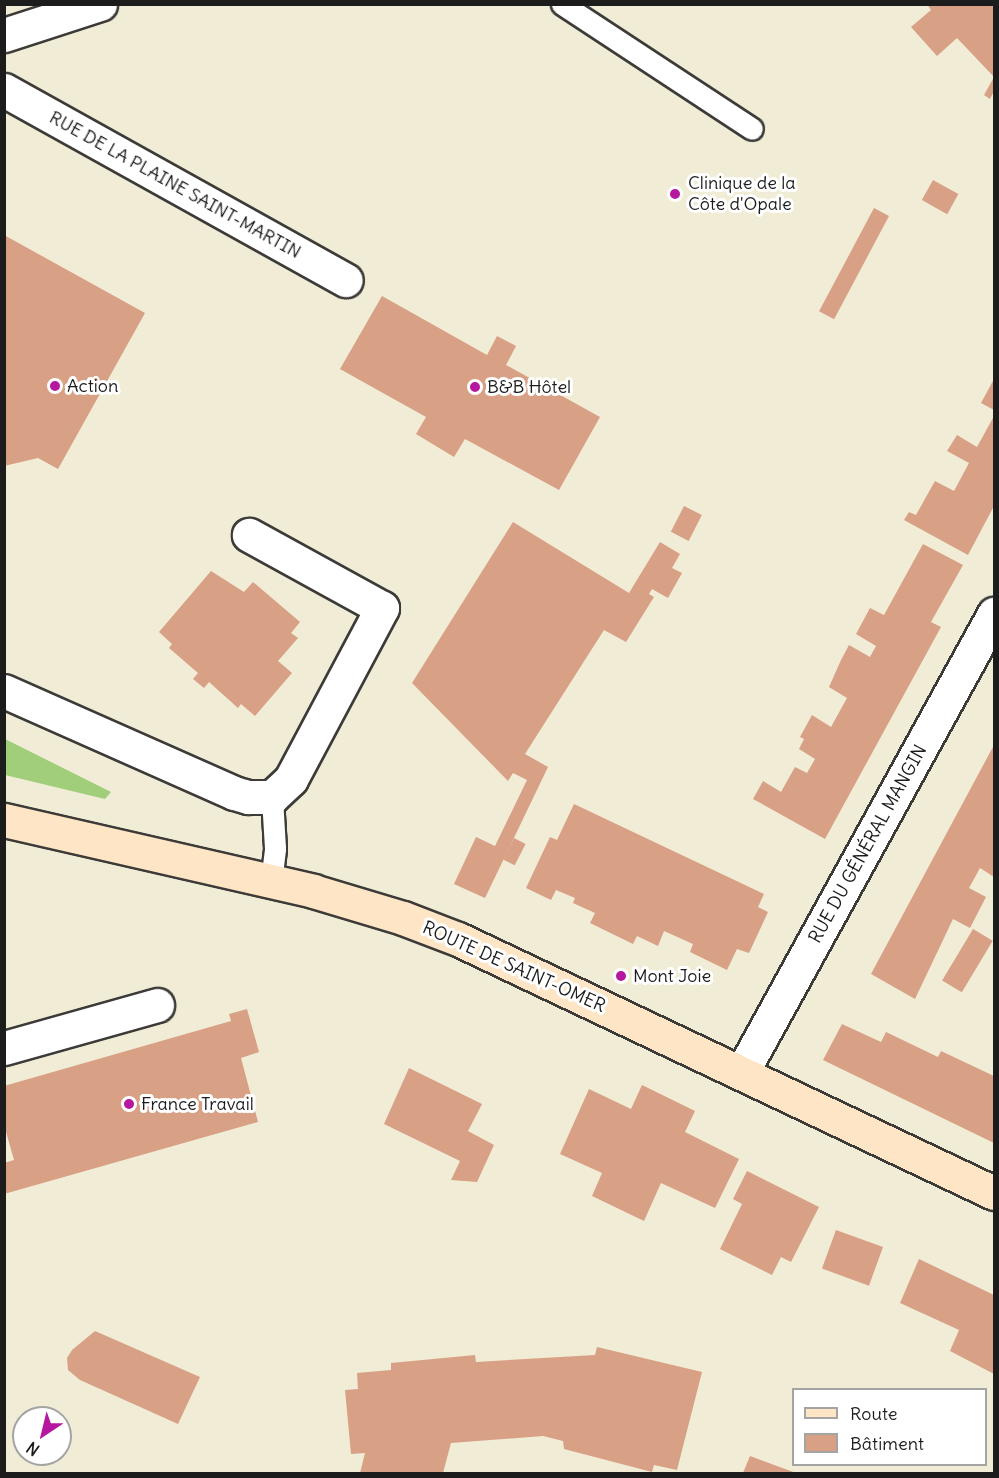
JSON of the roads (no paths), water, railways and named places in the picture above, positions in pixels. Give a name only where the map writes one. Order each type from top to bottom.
[{"type":"main road","name":"ROUTE DE SAINT-OMER","points":[[4,820],[342,899],[458,939],[994,1193]]},
{"type":"street","points":[[4,35],[100,4]]},
{"type":"street","name":"RUE DE LA PLAINE SAINT-MARTIN","points":[[4,90],[346,280]]},
{"type":"street","points":[[4,691],[234,793],[248,797],[272,797],[291,779],[382,608],[249,535]]},
{"type":"street","name":"RUE DU GÉNÉRAL MANGIN","points":[[742,1072],[994,614]]},
{"type":"street","points":[[4,1048],[157,1005]]},
{"type":"lane","points":[[562,4],[752,129]]},
{"type":"lane","points":[[271,882],[275,848],[272,797]]},
{"type":"place","name":"Clinique de la Côte d'Opale","points":[[675,194]]},
{"type":"place","name":"Action","points":[[55,386]]},
{"type":"place","name":"B&B Hôtel","points":[[475,387]]},
{"type":"place","name":"Mont Joie","points":[[621,976]]},
{"type":"place","name":"France Travail","points":[[129,1104]]}]
